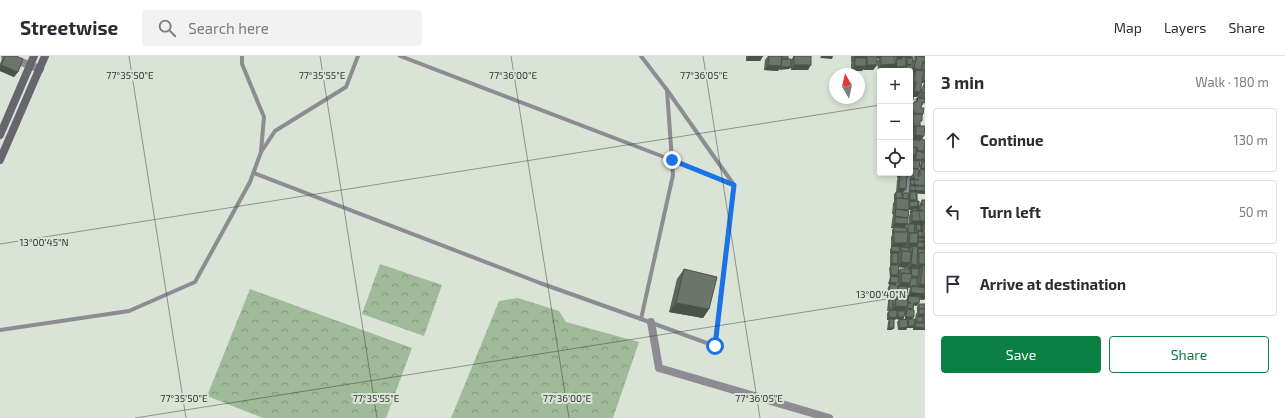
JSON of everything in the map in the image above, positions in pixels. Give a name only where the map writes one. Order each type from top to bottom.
[{"type":"main road","points":[[0,135],[2,125],[34,56]]},
{"type":"main road","points":[[0,160],[45,56]]},
{"type":"street","points":[[5,56],[40,69]]},
{"type":"street","points":[[2,125],[13,130]]},
{"type":"street","points":[[909,176],[909,205]]},
{"type":"street","points":[[906,246],[908,269],[925,268]]},
{"type":"street","points":[[651,322],[659,368],[829,418]]},
{"type":"lane","points":[[0,330],[129,311],[195,282],[250,182],[261,152],[264,117],[242,64],[242,56]]},
{"type":"lane","points":[[261,152],[275,131],[346,87],[358,56]]},
{"type":"lane","points":[[400,56],[734,185]]},
{"type":"lane","points":[[254,174],[540,283],[641,318],[715,346],[734,185],[667,90],[641,56]]},
{"type":"lane","points":[[641,318],[673,175],[667,90]]},
{"type":"green space","points":[[380,264],[442,285],[424,336],[362,314]]},
{"type":"green space","points":[[250,289],[412,348],[386,418],[263,418],[207,396]]},
{"type":"green space","points":[[518,298],[559,311],[566,322],[639,342],[613,418],[451,418],[499,301]]},
{"type":"building","points":[[5,56],[16,56],[23,59],[18,72],[1,65]]},
{"type":"building","points":[[769,56],[782,56],[781,66],[768,65]]},
{"type":"building","points":[[782,56],[788,56],[788,59],[782,58]]},
{"type":"building","points":[[794,56],[811,56],[811,65],[794,65]]},
{"type":"building","points":[[866,56],[866,57],[855,57]]},
{"type":"building","points":[[867,56],[877,56],[877,65],[867,65]]},
{"type":"building","points":[[881,56],[897,56],[897,64],[881,65]]},
{"type":"building","points":[[917,56],[925,57],[925,62],[923,61],[921,70],[914,68]]},
{"type":"building","points":[[855,58],[866,58],[866,66],[855,66]]},
{"type":"building","points":[[907,58],[913,58],[912,65],[907,64]]},
{"type":"building","points":[[782,59],[791,59],[791,67],[781,67]]},
{"type":"building","points":[[897,59],[906,59],[906,66],[896,67]]},
{"type":"building","points":[[923,63],[925,63],[925,70],[922,69]]},
{"type":"building","points":[[907,65],[911,66],[911,68],[906,68]]},
{"type":"building","points":[[916,70],[924,71],[920,92],[914,91],[916,82],[913,82]]},
{"type":"building","points":[[925,83],[925,93],[921,92]]},
{"type":"building","points":[[918,97],[925,98],[925,103],[922,102],[921,108],[924,108],[923,114],[913,113],[913,103],[915,101],[917,102]]},
{"type":"building","points":[[913,114],[922,114],[920,126],[914,127]]},
{"type":"building","points":[[916,126],[925,126],[924,136],[915,135]]},
{"type":"building","points":[[919,139],[925,140],[924,151],[918,151],[917,148],[913,147],[913,140],[918,140],[919,142]]},
{"type":"building","points":[[913,147],[917,148],[916,155],[913,154]]},
{"type":"building","points":[[917,151],[925,153],[925,161],[923,158],[922,160],[915,159]]},
{"type":"building","points":[[913,160],[920,161],[919,169],[913,168]]},
{"type":"building","points":[[922,162],[925,162],[925,169],[921,168]]},
{"type":"building","points":[[913,168],[919,170],[918,176],[920,176],[920,169],[925,170],[925,186],[910,184],[911,179],[919,180],[911,178],[911,176],[913,176]]},
{"type":"building","points":[[900,176],[907,176],[906,189],[899,188]]},
{"type":"building","points":[[910,186],[925,186],[925,191],[910,190]]},
{"type":"building","points":[[896,192],[902,192],[902,199],[896,198]]},
{"type":"building","points":[[910,192],[917,192],[917,200],[910,200]]},
{"type":"building","points":[[903,193],[908,193],[908,199],[903,199]]},
{"type":"building","points":[[896,198],[909,199],[909,210],[896,209]]},
{"type":"building","points":[[922,200],[925,200],[925,205],[922,205]]},
{"type":"building","points":[[919,201],[919,206],[910,207],[909,202]]},
{"type":"building","points":[[920,205],[925,205],[925,210],[920,210]]},
{"type":"building","points":[[917,208],[917,211],[912,211],[912,209]]},
{"type":"building","points":[[896,209],[909,211],[908,218],[895,216]]},
{"type":"building","points":[[912,211],[925,211],[925,221],[912,221]]},
{"type":"building","points":[[895,217],[908,218],[908,224],[895,223]]},
{"type":"building","points":[[908,224],[915,224],[914,233],[908,233]]},
{"type":"building","points":[[921,224],[921,230],[917,231],[916,225]]},
{"type":"building","points":[[923,225],[925,225],[925,230],[923,231]]},
{"type":"building","points":[[894,227],[907,228],[907,232],[893,233]]},
{"type":"building","points":[[918,231],[925,232],[925,237],[918,236]]},
{"type":"building","points":[[894,232],[908,232],[907,243],[894,243]]},
{"type":"building","points":[[910,233],[918,233],[918,243],[909,243]]},
{"type":"building","points":[[918,238],[925,238],[925,241],[918,241]]},
{"type":"building","points":[[918,242],[925,242],[925,247],[917,247]]},
{"type":"building","points":[[892,246],[900,247],[899,252],[891,251]]},
{"type":"building","points":[[913,246],[918,247],[917,265],[911,264]]},
{"type":"building","points":[[901,247],[909,248],[909,252],[901,252]]},
{"type":"building","points":[[918,249],[925,249],[925,253],[918,254]]},
{"type":"building","points":[[902,251],[911,252],[910,263],[901,262]]},
{"type":"building","points":[[892,253],[898,253],[898,264],[892,263]]},
{"type":"building","points":[[919,253],[925,253],[925,264],[919,264]]},
{"type":"building","points":[[891,265],[899,265],[898,275],[891,275]]},
{"type":"building","points":[[923,265],[925,265],[925,285],[920,284]]},
{"type":"building","points":[[912,268],[919,269],[918,277],[911,276]]},
{"type":"building","points":[[684,269],[717,277],[709,309],[676,303]]},
{"type":"building","points":[[900,269],[910,269],[910,274],[900,274]]},
{"type":"building","points":[[902,273],[912,274],[911,283],[901,282]]},
{"type":"building","points":[[891,276],[899,277],[898,283],[890,282]]},
{"type":"building","points":[[911,278],[917,278],[917,286],[910,286]]},
{"type":"building","points":[[890,284],[898,286],[897,291],[889,289]]},
{"type":"building","points":[[899,286],[908,287],[907,294],[898,293]]},
{"type":"building","points":[[912,286],[925,288],[925,295],[911,292]]},
{"type":"building","points":[[890,291],[894,292],[893,299],[890,299]]},
{"type":"building","points":[[896,294],[908,296],[907,300],[895,300]]},
{"type":"building","points":[[909,296],[920,297],[919,303],[914,303],[913,309],[907,308],[908,303],[911,303],[908,302]]},
{"type":"building","points":[[896,299],[908,300],[907,307],[895,306]]},
{"type":"building","points":[[889,300],[893,300],[892,309],[889,309]]},
{"type":"building","points":[[919,304],[925,304],[925,309],[919,309]]},
{"type":"building","points":[[907,309],[914,310],[914,317],[906,317]]},
{"type":"building","points":[[919,309],[925,309],[925,314],[919,314]]},
{"type":"building","points":[[897,310],[897,318],[889,317],[889,311]]},
{"type":"building","points":[[898,311],[905,311],[904,317],[898,317]]},
{"type":"building","points":[[917,317],[923,317],[923,322],[917,322]]},
{"type":"building","points":[[889,319],[894,319],[894,328],[889,328]]},
{"type":"building","points":[[907,319],[908,327],[899,328],[899,320]]},
{"type":"building","points":[[909,319],[915,319],[914,326],[908,326]]},
{"type":"building","points":[[915,323],[925,323],[925,328],[915,327]]},
{"type":"route","points":[[672,160],[734,185],[715,346]]}]
